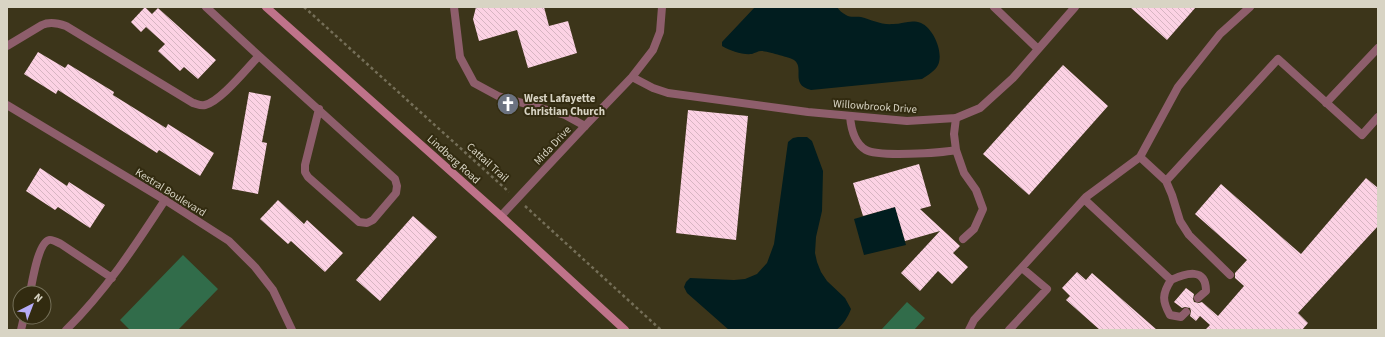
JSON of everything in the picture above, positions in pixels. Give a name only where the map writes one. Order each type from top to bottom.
[{"type":"main road","name":"Lindberg Road","points":[[266,7],[501,216],[625,330]]},
{"type":"street","points":[[206,7],[395,179],[397,186],[396,193],[373,220],[367,223],[359,222],[308,177],[305,172],[305,165],[319,110]]},
{"type":"street","points":[[454,7],[460,57],[474,83],[498,96],[565,115],[585,126]]},
{"type":"street","name":"Mida Drive","points":[[501,216],[516,198],[632,77],[653,50],[660,32],[662,7]]},
{"type":"street","points":[[994,7],[1038,49]]},
{"type":"street","name":"Willowbrook Drive","points":[[632,77],[653,88],[668,93],[808,112],[907,121],[956,118],[980,108],[1013,78],[1075,7]]},
{"type":"street","points":[[969,330],[974,320],[1084,199],[1140,156],[1178,88],[1220,34],[1250,7]]},
{"type":"street","points":[[7,46],[46,23],[58,23],[66,26],[193,103],[204,105],[220,97],[259,56]]},
{"type":"street","points":[[1326,103],[1378,48]]},
{"type":"street","points":[[1166,181],[1278,59],[1362,135],[1378,117]]},
{"type":"street","name":"Kestral Boulevard","points":[[7,105],[165,200],[229,241],[250,262],[273,290],[292,330]]},
{"type":"street","points":[[850,116],[854,139],[867,150],[881,153],[939,153],[956,150]]},
{"type":"street","points":[[956,118],[954,134],[956,150],[964,173],[976,190],[983,209],[974,229],[963,239]]},
{"type":"street","points":[[1140,156],[1166,181],[1180,220],[1189,235],[1230,275]]},
{"type":"street","points":[[1084,199],[1171,280]]},
{"type":"street","points":[[66,330],[112,278],[137,244],[165,200]]},
{"type":"street","points":[[32,285],[39,254],[44,243],[48,240],[61,244],[112,278]]},
{"type":"street","points":[[1009,330],[1047,290],[1022,268]]},
{"type":"street","points":[[1186,312],[1181,317],[1170,315],[1164,304],[1166,288],[1171,280],[1182,275],[1193,273],[1203,277],[1206,284],[1206,291],[1198,298]]},
{"type":"path","name":"Cattail Trail","points":[[304,7],[661,330]]},
{"type":"green space","points":[[183,255],[218,289],[178,330],[130,330],[120,320]]},
{"type":"green space","points":[[907,302],[925,318],[914,330],[881,330]]},
{"type":"water","points":[[755,7],[837,7],[848,16],[861,17],[881,23],[897,24],[914,21],[921,23],[930,30],[936,41],[940,54],[938,65],[933,71],[922,79],[811,90],[800,84],[798,66],[792,59],[764,51],[759,51],[752,54],[740,53],[722,46],[722,42]]},
{"type":"water","points":[[807,137],[812,141],[823,171],[822,211],[816,237],[815,253],[817,262],[827,281],[845,298],[851,309],[845,321],[836,330],[729,330],[687,293],[684,287],[690,278],[745,279],[757,274],[767,263],[774,244],[788,142],[793,138]]},
{"type":"water","points":[[895,207],[906,245],[864,255],[854,219]]},
{"type":"building","points":[[145,7],[152,14],[158,8],[216,60],[198,79],[184,67],[180,71],[158,51],[165,44],[146,27],[141,32],[131,22]]},
{"type":"building","name":"West Lafayette Christian Church","points":[[476,7],[544,7],[549,26],[568,21],[577,53],[528,68],[517,30],[479,41],[473,19]]},
{"type":"building","points":[[1130,7],[1196,7],[1167,40]]},
{"type":"building","points":[[38,52],[65,68],[68,64],[114,92],[113,95],[166,128],[168,124],[214,153],[200,176],[159,150],[157,153],[58,90],[56,94],[24,74]]},
{"type":"building","points":[[1063,65],[1108,106],[1029,195],[983,154]]},
{"type":"building","points":[[249,92],[271,96],[262,142],[267,143],[258,194],[232,189]]},
{"type":"building","points":[[688,110],[748,116],[736,240],[676,233]]},
{"type":"building","points":[[919,164],[931,206],[920,209],[960,246],[953,253],[968,267],[952,284],[938,271],[920,291],[901,273],[940,231],[905,241],[895,207],[863,216],[853,183]]},
{"type":"building","points":[[40,168],[67,186],[69,182],[105,205],[90,228],[58,207],[55,210],[26,191]]},
{"type":"building","points":[[1366,178],[1378,188],[1378,226],[1298,313],[1308,323],[1302,330],[1205,330],[1210,325],[1200,316],[1196,321],[1190,316],[1190,308],[1182,308],[1174,302],[1186,288],[1194,294],[1194,302],[1202,302],[1218,316],[1244,286],[1235,278],[1235,273],[1247,260],[1195,214],[1221,184],[1301,254]]},
{"type":"building","points":[[278,200],[304,224],[307,220],[343,253],[325,272],[291,241],[288,244],[260,219]]},
{"type":"building","points":[[413,216],[437,237],[380,301],[356,280]]},
{"type":"building","points":[[1077,272],[1086,280],[1092,273],[1157,330],[1100,330],[1066,300],[1070,296],[1062,288]]},
{"type":"place","name":"West Lafayette Christian Church","points":[[508,104]]}]
